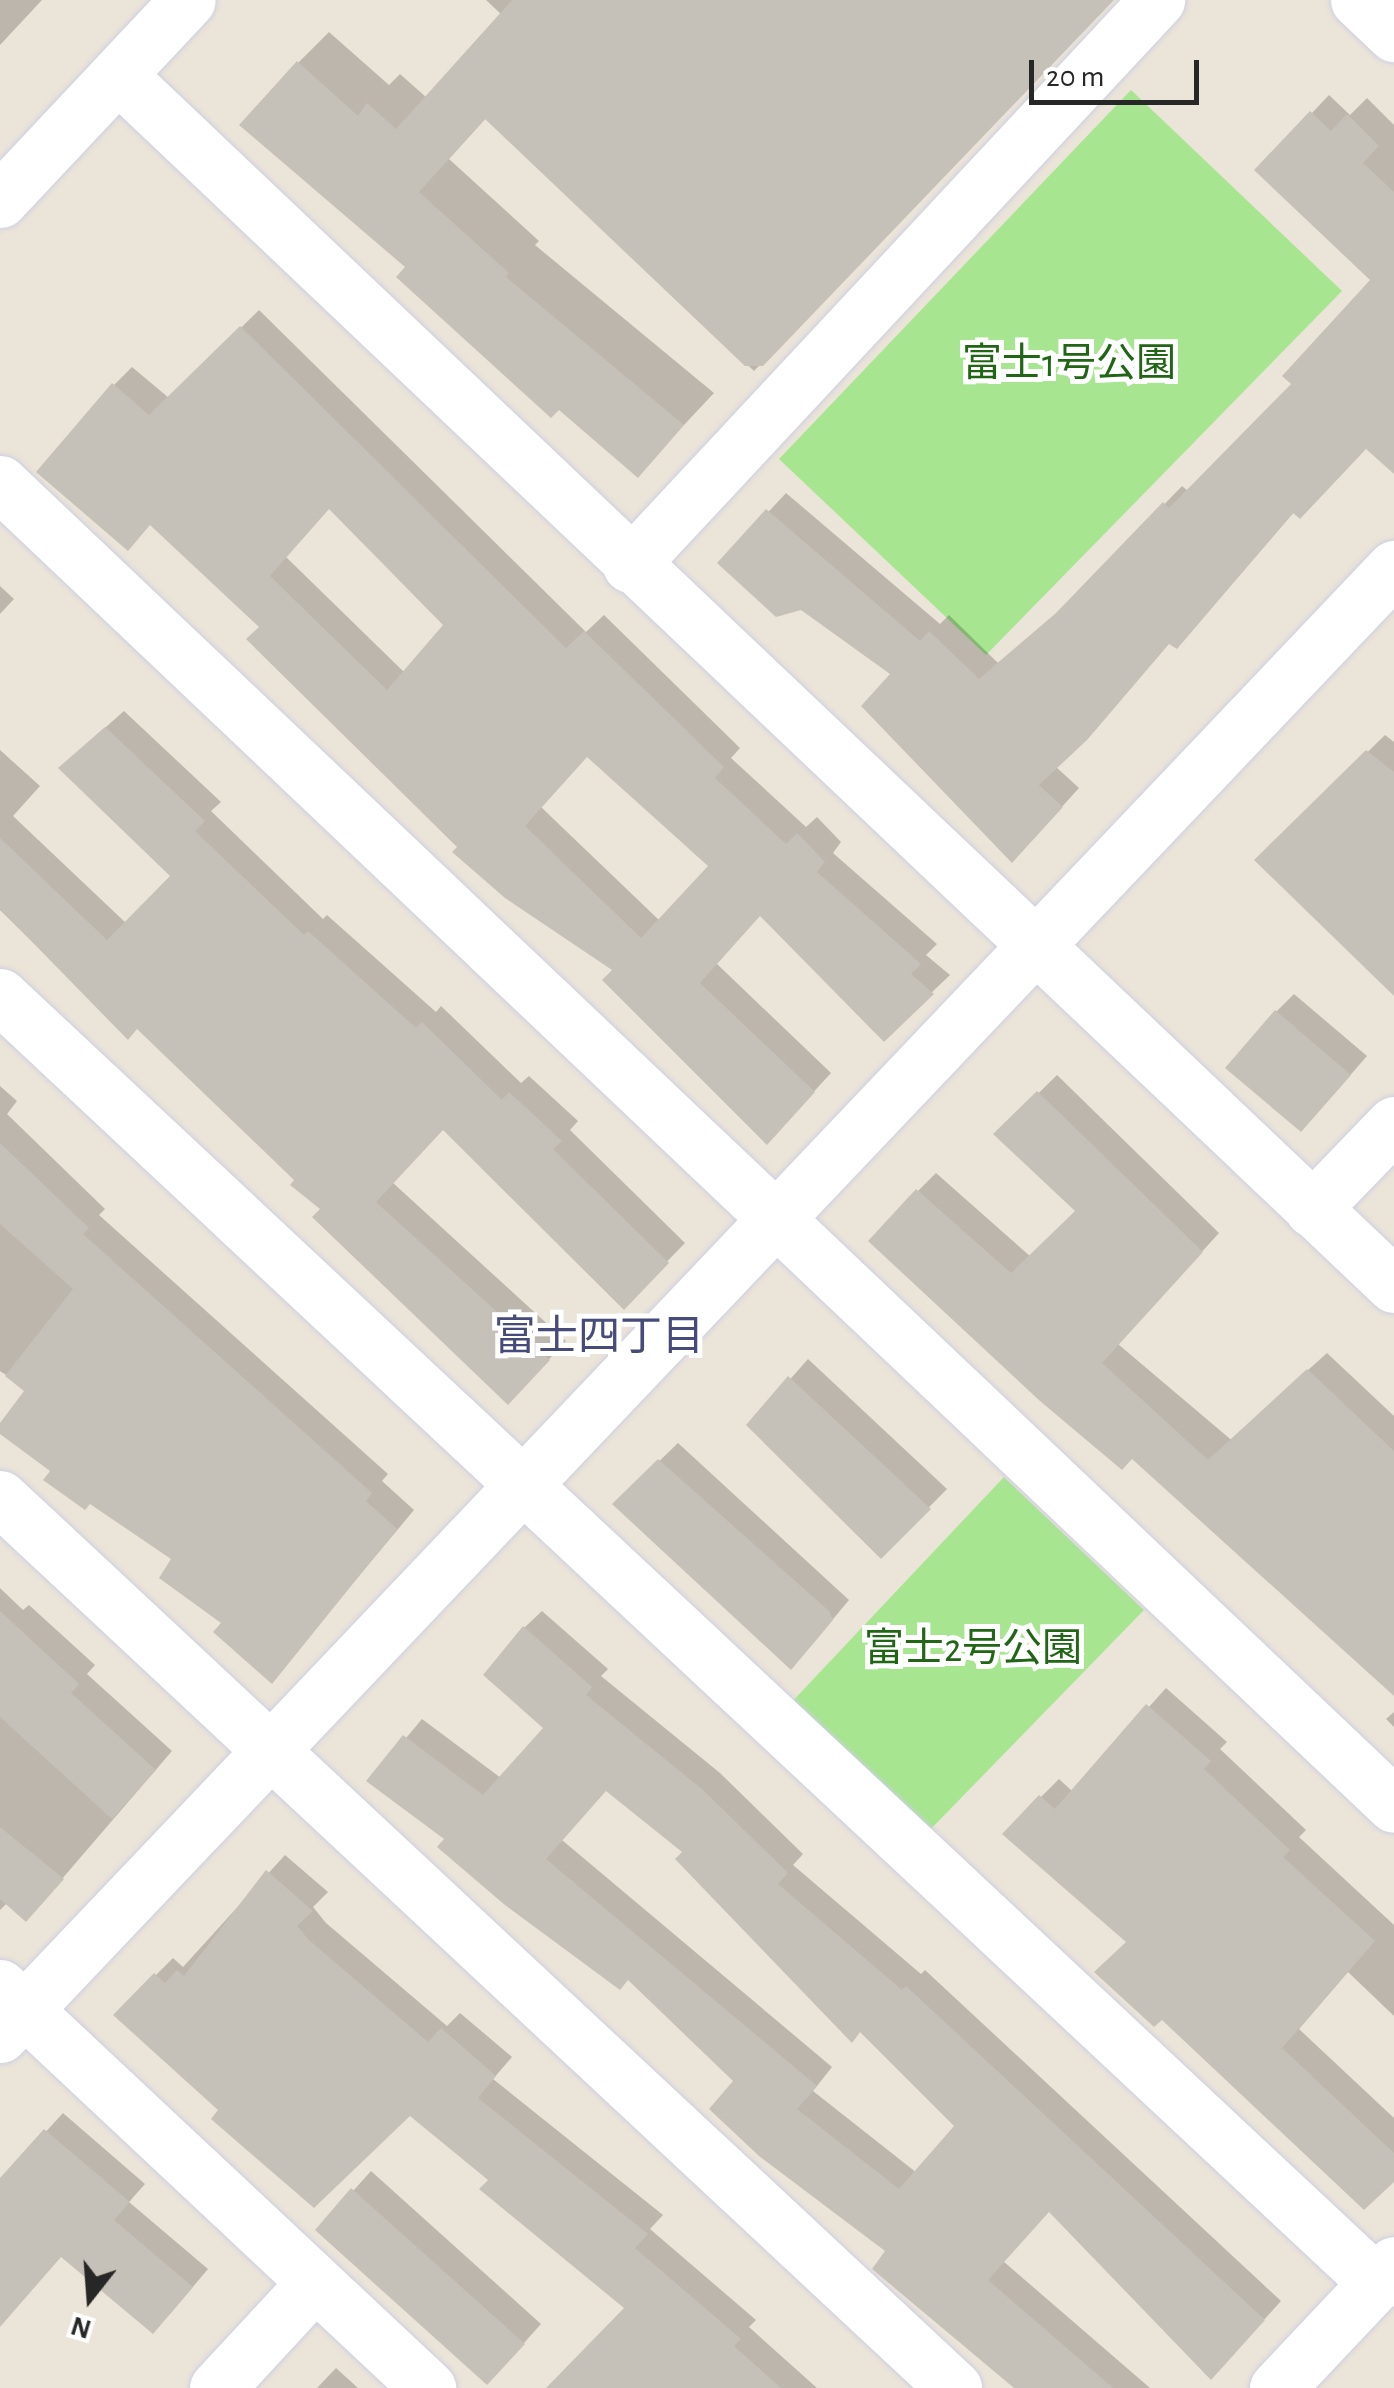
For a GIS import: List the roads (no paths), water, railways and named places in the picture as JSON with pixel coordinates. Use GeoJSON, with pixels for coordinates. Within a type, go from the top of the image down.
{"type":"FeatureCollection","features":[{"type":"Feature","properties":{"kind":"street"},"geometry":{"type":"LineString","coordinates":[[0,200],[188,0]]}},
{"type":"Feature","properties":{"kind":"street"},"geometry":{"type":"LineString","coordinates":[[630,564],[1157,0]]}},
{"type":"Feature","properties":{"kind":"street"},"geometry":{"type":"LineString","coordinates":[[1358,0],[1394,34]]}},
{"type":"Feature","properties":{"kind":"street"},"geometry":{"type":"LineString","coordinates":[[119,76],[1032,949],[1394,1285]]}},
{"type":"Feature","properties":{"kind":"street"},"geometry":{"type":"LineString","coordinates":[[0,483],[1394,1806]]}},
{"type":"Feature","properties":{"kind":"street"},"geometry":{"type":"LineString","coordinates":[[428,2388],[315,2282],[8,2011],[267,1754],[1394,568]]}},
{"type":"Feature","properties":{"kind":"street"},"geometry":{"type":"LineString","coordinates":[[0,996],[523,1485],[1385,2273],[1277,2388]]}},
{"type":"Feature","properties":{"kind":"street"},"geometry":{"type":"LineString","coordinates":[[1312,1209],[1394,1124]]}},
{"type":"Feature","properties":{"kind":"street"},"geometry":{"type":"LineString","coordinates":[[0,1498],[267,1754],[954,2388]]}},
{"type":"Feature","properties":{"kind":"street"},"geometry":{"type":"LineString","coordinates":[[217,2388],[315,2282]]}},
{"type":"Feature","properties":{"kind":"district","name":"富士四丁目"},"geometry":{"type":"Point","coordinates":[599,1337]}},
{"type":"Feature","properties":{"kind":"park label","name":"富士1号公園"},"geometry":{"type":"Point","coordinates":[1069,364]}},
{"type":"Feature","properties":{"kind":"park label","name":"富士2号公園"},"geometry":{"type":"Point","coordinates":[973,1649]}}]}
